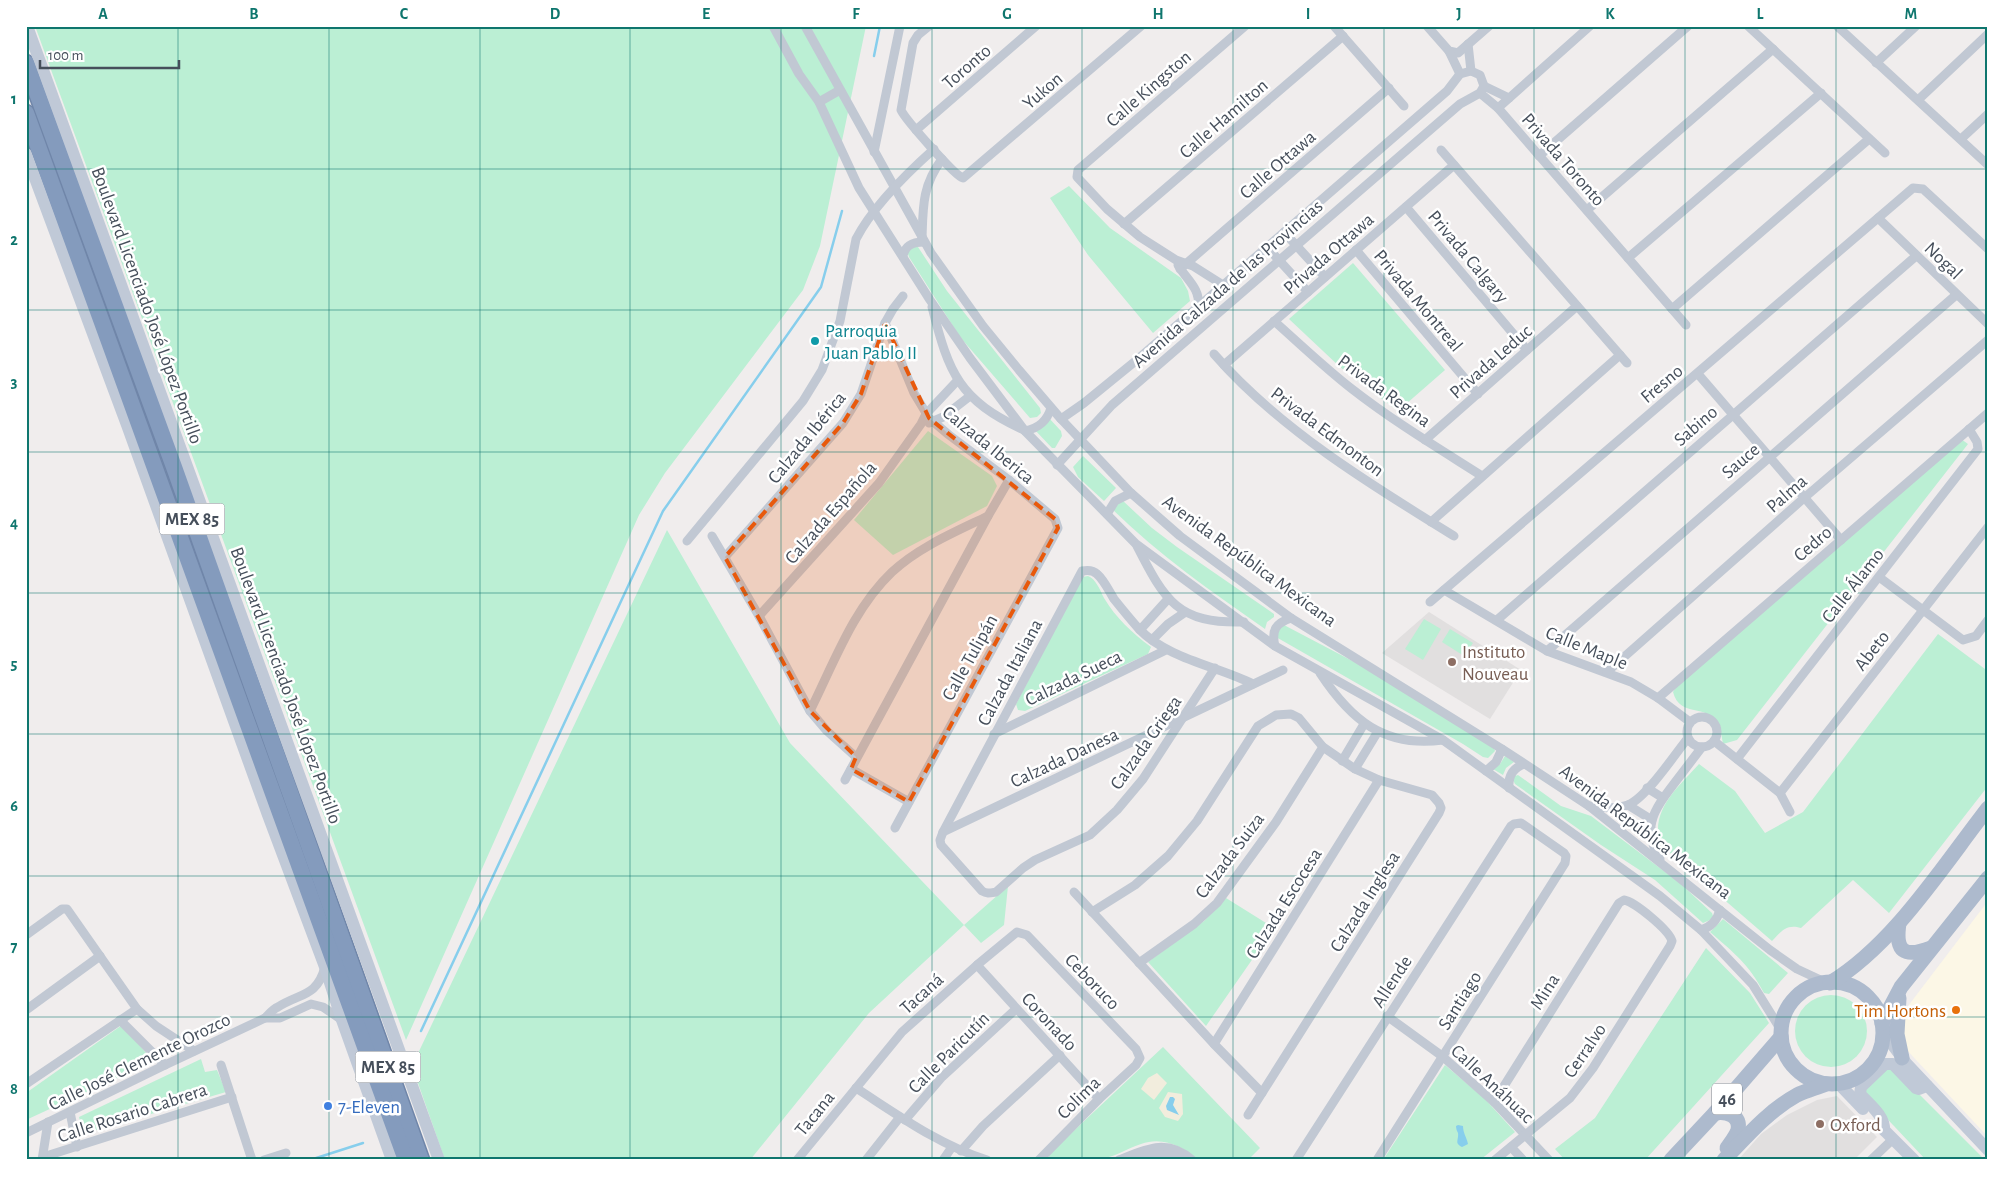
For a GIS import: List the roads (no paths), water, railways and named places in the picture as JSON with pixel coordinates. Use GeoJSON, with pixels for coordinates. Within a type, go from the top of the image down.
{"type":"FeatureCollection","features":[{"type":"Feature","properties":{"kind":"highway","name":"Boulevard Licenciado José López Portillo"},"geometry":{"type":"LineString","coordinates":[[26,63],[174,467],[326,872],[421,1160]]}},
{"type":"Feature","properties":{"kind":"highway","name":"MEX 85"},"geometry":{"type":"LineString","coordinates":[[26,113],[406,1160]]}},
{"type":"Feature","properties":{"kind":"highway"},"geometry":{"type":"LineString","coordinates":[[36,176],[57,199]]}},
{"type":"Feature","properties":{"kind":"highway"},"geometry":{"type":"LineString","coordinates":[[116,394],[134,414]]}},
{"type":"Feature","properties":{"kind":"highway"},"geometry":{"type":"LineString","coordinates":[[174,467],[175,438]]}},
{"type":"Feature","properties":{"kind":"highway"},"geometry":{"type":"LineString","coordinates":[[268,815],[290,840]]}},
{"type":"Feature","properties":{"kind":"main road","name":"46"},"geometry":{"type":"LineString","coordinates":[[1671,1160],[1715,1113],[1781,1034],[1787,1010],[1796,998],[1807,989],[1828,983],[1864,958],[1899,923],[1988,808]]}},
{"type":"Feature","properties":{"kind":"main road","name":"46"},"geometry":{"type":"LineString","coordinates":[[1724,1160],[1759,1124],[1797,1095],[1832,1084],[1853,1080],[1872,1064],[1880,1049],[1882,1028],[1901,987],[1988,878]]}},
{"type":"Feature","properties":{"kind":"main road"},"geometry":{"type":"LineString","coordinates":[[1899,923],[1898,940],[1902,949],[1906,952],[1919,952],[1931,948]]}},
{"type":"Feature","properties":{"kind":"main road"},"geometry":{"type":"LineString","coordinates":[[1828,983],[1853,987],[1864,994],[1878,1012],[1882,1028]]}},
{"type":"Feature","properties":{"kind":"main road"},"geometry":{"type":"LineString","coordinates":[[1901,987],[1896,1018],[1902,1058]]}},
{"type":"Feature","properties":{"kind":"main road"},"geometry":{"type":"LineString","coordinates":[[1781,1034],[1784,1050],[1789,1061],[1797,1071],[1815,1082],[1832,1084]]}},
{"type":"Feature","properties":{"kind":"main road"},"geometry":{"type":"LineString","coordinates":[[1715,1113],[1722,1112],[1732,1115],[1736,1119],[1738,1126],[1735,1136],[1719,1160]]}},
{"type":"Feature","properties":{"kind":"street","name":"Boulevard Licenciado José López Portillo"},"geometry":{"type":"LineString","coordinates":[[27,26],[175,438],[326,872],[439,1160]]}},
{"type":"Feature","properties":{"kind":"street"},"geometry":{"type":"LineString","coordinates":[[773,26],[799,74],[811,88],[819,102],[854,177],[930,300],[974,364],[1025,431],[1057,465],[1136,544],[1276,646],[1443,740],[1660,896],[1701,930],[1758,991],[1781,1034]]}},
{"type":"Feature","properties":{"kind":"street","name":"Avenida República Mexicana"},"geometry":{"type":"LineString","coordinates":[[805,26],[923,240],[983,326],[1051,408],[1130,493],[1180,536],[1291,618],[1502,749],[1589,806],[1777,955],[1811,976],[1828,983]]}},
{"type":"Feature","properties":{"kind":"street"},"geometry":{"type":"LineString","coordinates":[[874,152],[900,26]]}},
{"type":"Feature","properties":{"kind":"street"},"geometry":{"type":"LineString","coordinates":[[903,256],[910,244],[923,240],[925,192],[930,177],[942,159],[901,110],[913,43],[918,35],[929,26]]}},
{"type":"Feature","properties":{"kind":"street","name":"Toronto"},"geometry":{"type":"LineString","coordinates":[[916,130],[1036,26]]}},
{"type":"Feature","properties":{"kind":"street","name":"Yukon"},"geometry":{"type":"LineString","coordinates":[[942,159],[957,176],[963,178],[1141,26]]}},
{"type":"Feature","properties":{"kind":"street","name":"Calle Kingston"},"geometry":{"type":"LineString","coordinates":[[1124,224],[1107,210],[1077,177],[1078,170],[1245,26]]}},
{"type":"Feature","properties":{"kind":"street"},"geometry":{"type":"LineString","coordinates":[[1334,26],[1404,106]]}},
{"type":"Feature","properties":{"kind":"street"},"geometry":{"type":"LineString","coordinates":[[1427,26],[1453,52],[1460,74],[1471,70],[1480,75],[1482,89],[1498,108]]}},
{"type":"Feature","properties":{"kind":"street"},"geometry":{"type":"LineString","coordinates":[[1453,52],[1468,44],[1489,26]]}},
{"type":"Feature","properties":{"kind":"street","name":"Privada Toronto"},"geometry":{"type":"LineString","coordinates":[[1590,26],[1498,108],[1686,325]]}},
{"type":"Feature","properties":{"kind":"street"},"geometry":{"type":"LineString","coordinates":[[1539,156],[1688,26]]}},
{"type":"Feature","properties":{"kind":"street"},"geometry":{"type":"LineString","coordinates":[[1748,26],[1886,153]]}},
{"type":"Feature","properties":{"kind":"street"},"geometry":{"type":"LineString","coordinates":[[1837,26],[1988,165]]}},
{"type":"Feature","properties":{"kind":"street"},"geometry":{"type":"LineString","coordinates":[[1876,63],[1916,26]]}},
{"type":"Feature","properties":{"kind":"street"},"geometry":{"type":"LineString","coordinates":[[1918,100],[1988,34]]}},
{"type":"Feature","properties":{"kind":"street","name":"Calle Hamilton"},"geometry":{"type":"LineString","coordinates":[[1124,224],[1343,36]]}},
{"type":"Feature","properties":{"kind":"street"},"geometry":{"type":"LineString","coordinates":[[1468,44],[1471,70]]}},
{"type":"Feature","properties":{"kind":"street"},"geometry":{"type":"LineString","coordinates":[[1587,210],[1773,49]]}},
{"type":"Feature","properties":{"kind":"street","name":"Avenida Calzada de las Provincias"},"geometry":{"type":"LineString","coordinates":[[1061,419],[1109,384],[1447,91],[1460,74]]}},
{"type":"Feature","properties":{"kind":"street","name":"Calle Ottawa"},"geometry":{"type":"LineString","coordinates":[[1181,264],[1389,88]]}},
{"type":"Feature","properties":{"kind":"street"},"geometry":{"type":"LineString","coordinates":[[1482,89],[1509,98]]}},
{"type":"Feature","properties":{"kind":"street","name":"Avenida Calzada de las Provincias"},"geometry":{"type":"LineString","coordinates":[[1057,465],[1112,405],[1426,133],[1460,104],[1482,89]]}},
{"type":"Feature","properties":{"kind":"street"},"geometry":{"type":"LineString","coordinates":[[819,102],[840,90]]}},
{"type":"Feature","properties":{"kind":"street"},"geometry":{"type":"LineString","coordinates":[[1628,258],[1820,93]]}},
{"type":"Feature","properties":{"kind":"street"},"geometry":{"type":"LineString","coordinates":[[1961,140],[1988,114]]}},
{"type":"Feature","properties":{"kind":"street"},"geometry":{"type":"LineString","coordinates":[[1672,309],[1869,139]]}},
{"type":"Feature","properties":{"kind":"street"},"geometry":{"type":"LineString","coordinates":[[686,541],[803,401],[822,370],[840,321],[856,239],[874,211],[916,164],[934,149]]}},
{"type":"Feature","properties":{"kind":"street"},"geometry":{"type":"LineString","coordinates":[[1441,150],[1627,363]]}},
{"type":"Feature","properties":{"kind":"street"},"geometry":{"type":"LineString","coordinates":[[26,154],[36,176],[325,967],[392,1160]]}},
{"type":"Feature","properties":{"kind":"street","name":"Privada Ottawa"},"geometry":{"type":"LineString","coordinates":[[1224,365],[1454,165]]}},
{"type":"Feature","properties":{"kind":"street","name":"Fresno"},"geometry":{"type":"LineString","coordinates":[[1430,602],[1913,188],[1923,189],[1988,248]]}},
{"type":"Feature","properties":{"kind":"street","name":"Privada Calgary"},"geometry":{"type":"LineString","coordinates":[[1406,207],[1527,350]]}},
{"type":"Feature","properties":{"kind":"street","name":"Nogal"},"geometry":{"type":"LineString","coordinates":[[1878,218],[1988,324]]}},
{"type":"Feature","properties":{"kind":"street"},"geometry":{"type":"LineString","coordinates":[[1124,224],[1181,264],[1223,285]]}},
{"type":"Feature","properties":{"kind":"street"},"geometry":{"type":"LineString","coordinates":[[1284,232],[1325,277]]}},
{"type":"Feature","properties":{"kind":"street"},"geometry":{"type":"LineString","coordinates":[[1267,247],[1308,292]]}},
{"type":"Feature","properties":{"kind":"street","name":"Privada Montreal"},"geometry":{"type":"LineString","coordinates":[[1356,250],[1478,394]]}},
{"type":"Feature","properties":{"kind":"street","name":"Sabino"},"geometry":{"type":"LineString","coordinates":[[1497,620],[1916,256]]}},
{"type":"Feature","properties":{"kind":"street"},"geometry":{"type":"LineString","coordinates":[[1181,264],[1196,291],[1198,306]]}},
{"type":"Feature","properties":{"kind":"street","name":"Sauce"},"geometry":{"type":"LineString","coordinates":[[1547,651],[1768,456],[1956,295]]}},
{"type":"Feature","properties":{"kind":"street","name":"Calzada Ibérica"},"geometry":{"type":"LineString","coordinates":[[725,558],[843,422],[861,394],[885,323],[903,296]]}},
{"type":"Feature","properties":{"kind":"street"},"geometry":{"type":"LineString","coordinates":[[930,300],[943,347],[957,381],[970,396],[1000,420],[1025,431],[1034,429],[1042,424],[1048,417],[1051,408]]}},
{"type":"Feature","properties":{"kind":"street","name":"Privada Leduc"},"geometry":{"type":"LineString","coordinates":[[1425,440],[1577,306]]}},
{"type":"Feature","properties":{"kind":"street","name":"Privada Regina"},"geometry":{"type":"LineString","coordinates":[[1274,321],[1353,389],[1425,440],[1482,476]]}},
{"type":"Feature","properties":{"kind":"street","name":"Calzada Iberica"},"geometry":{"type":"LineString","coordinates":[[885,323],[914,393],[926,414],[1055,519],[1058,528]]}},
{"type":"Feature","properties":{"kind":"street","name":"Palma"},"geometry":{"type":"LineString","coordinates":[[1606,672],[1988,340]]}},
{"type":"Feature","properties":{"kind":"street","name":"Privada Edmonton"},"geometry":{"type":"LineString","coordinates":[[1214,354],[1255,395],[1314,444],[1381,492],[1454,536]]}},
{"type":"Feature","properties":{"kind":"street"},"geometry":{"type":"LineString","coordinates":[[1431,522],[1620,355]]}},
{"type":"Feature","properties":{"kind":"street"},"geometry":{"type":"LineString","coordinates":[[1698,374],[1841,540]]}},
{"type":"Feature","properties":{"kind":"street","name":"Calzada Española"},"geometry":{"type":"LineString","coordinates":[[759,616],[879,483],[926,414],[957,381]]}},
{"type":"Feature","properties":{"kind":"street"},"geometry":{"type":"LineString","coordinates":[[921,424],[934,422],[954,410],[970,396]]}},
{"type":"Feature","properties":{"kind":"street","name":"Cedro"},"geometry":{"type":"LineString","coordinates":[[1658,698],[1988,413]]}},
{"type":"Feature","properties":{"kind":"street","name":"Calle Álamo"},"geometry":{"type":"LineString","coordinates":[[1737,759],[1978,449],[1977,442],[1969,429]]}},
{"type":"Feature","properties":{"kind":"street"},"geometry":{"type":"LineString","coordinates":[[845,780],[1009,480]]}},
{"type":"Feature","properties":{"kind":"street"},"geometry":{"type":"LineString","coordinates":[[1108,514],[1115,501],[1130,493]]}},
{"type":"Feature","properties":{"kind":"street"},"geometry":{"type":"LineString","coordinates":[[810,710],[856,617],[872,594],[893,571],[928,546],[988,516]]}},
{"type":"Feature","properties":{"kind":"street","name":"Calle Tulipán"},"geometry":{"type":"LineString","coordinates":[[895,828],[1058,528]]}},
{"type":"Feature","properties":{"kind":"street","name":"Abeto"},"geometry":{"type":"LineString","coordinates":[[1780,792],[1988,528]]}},
{"type":"Feature","properties":{"kind":"street"},"geometry":{"type":"LineString","coordinates":[[712,536],[759,616],[810,710],[827,731],[856,757]]}},
{"type":"Feature","properties":{"kind":"street"},"geometry":{"type":"LineString","coordinates":[[1136,544],[1156,582],[1168,599],[1184,613],[1209,620],[1245,622]]}},
{"type":"Feature","properties":{"kind":"street","name":"Calzada Italiana"},"geometry":{"type":"LineString","coordinates":[[943,832],[1082,571],[1090,570],[1096,572],[1115,601],[1140,630]]}},
{"type":"Feature","properties":{"kind":"street"},"geometry":{"type":"LineString","coordinates":[[1880,577],[1963,640],[1976,636],[1988,620]]}},
{"type":"Feature","properties":{"kind":"street","name":"Calle Maple"},"geometry":{"type":"LineString","coordinates":[[1444,590],[1547,651],[1631,682],[1658,698],[1690,722]]}},
{"type":"Feature","properties":{"kind":"street"},"geometry":{"type":"LineString","coordinates":[[1168,599],[1140,630],[1166,650],[1254,684]]}},
{"type":"Feature","properties":{"kind":"street"},"geometry":{"type":"LineString","coordinates":[[1152,640],[1168,624],[1184,613]]}},
{"type":"Feature","properties":{"kind":"street"},"geometry":{"type":"LineString","coordinates":[[1276,646],[1272,636],[1275,628],[1280,621],[1291,618]]}},
{"type":"Feature","properties":{"kind":"street","name":"Calzada Sueca"},"geometry":{"type":"LineString","coordinates":[[994,734],[1166,650]]}},
{"type":"Feature","properties":{"kind":"street","name":"Calzada Griega"},"geometry":{"type":"LineString","coordinates":[[943,832],[940,840],[941,845],[986,893],[996,892],[1035,860],[1090,835],[1117,810],[1143,779],[1215,668]]}},
{"type":"Feature","properties":{"kind":"street","name":"Calzada Danesa"},"geometry":{"type":"LineString","coordinates":[[943,832],[1283,670]]}},
{"type":"Feature","properties":{"kind":"street"},"geometry":{"type":"LineString","coordinates":[[1318,671],[1337,696],[1364,724],[1377,733],[1410,742],[1424,743],[1443,740]]}},
{"type":"Feature","properties":{"kind":"street","name":"Calzada Inglesa"},"geometry":{"type":"LineString","coordinates":[[1092,912],[1135,886],[1168,856],[1197,821],[1258,726],[1267,719],[1284,713],[1292,714],[1299,718],[1323,746],[1355,769],[1379,780],[1432,795],[1439,803],[1441,808],[1439,813],[1248,1115]]}},
{"type":"Feature","properties":{"kind":"street"},"geometry":{"type":"LineString","coordinates":[[1589,806],[1610,808],[1628,805],[1647,788],[1688,738],[1690,722],[1700,717],[1709,718],[1716,726],[1717,736],[1707,746],[1695,746],[1688,738]]}},
{"type":"Feature","properties":{"kind":"street"},"geometry":{"type":"LineString","coordinates":[[1342,761],[1364,724]]}},
{"type":"Feature","properties":{"kind":"street"},"geometry":{"type":"LineString","coordinates":[[1355,769],[1377,733]]}},
{"type":"Feature","properties":{"kind":"street"},"geometry":{"type":"LineString","coordinates":[[1714,741],[1780,792],[1790,812]]}},
{"type":"Feature","properties":{"kind":"street","name":"Calzada Suiza"},"geometry":{"type":"LineString","coordinates":[[1139,963],[1194,924],[1216,903],[1276,822],[1323,746]]}},
{"type":"Feature","properties":{"kind":"street"},"geometry":{"type":"LineString","coordinates":[[1662,864],[1652,845],[1650,831],[1652,820],[1663,798],[1702,747]]}},
{"type":"Feature","properties":{"kind":"street"},"geometry":{"type":"LineString","coordinates":[[1486,771],[1496,762],[1502,749]]}},
{"type":"Feature","properties":{"kind":"street"},"geometry":{"type":"LineString","coordinates":[[1509,788],[1510,776],[1518,766],[1524,764]]}},
{"type":"Feature","properties":{"kind":"street"},"geometry":{"type":"LineString","coordinates":[[851,768],[909,802]]}},
{"type":"Feature","properties":{"kind":"street","name":"Calzada Escocesa"},"geometry":{"type":"LineString","coordinates":[[1214,1044],[1379,780]]}},
{"type":"Feature","properties":{"kind":"street"},"geometry":{"type":"LineString","coordinates":[[1647,788],[1663,798]]}},
{"type":"Feature","properties":{"kind":"street"},"geometry":{"type":"LineString","coordinates":[[1628,805],[1652,820]]}},
{"type":"Feature","properties":{"kind":"street","name":"Allende"},"geometry":{"type":"LineString","coordinates":[[1296,1160],[1511,826],[1517,822],[1524,824],[1561,850],[1566,856]]}},
{"type":"Feature","properties":{"kind":"street","name":"Santiago"},"geometry":{"type":"LineString","coordinates":[[1377,1160],[1565,863],[1566,856]]}},
{"type":"Feature","properties":{"kind":"street"},"geometry":{"type":"LineString","coordinates":[[1074,892],[1214,1044],[1262,1093]]}},
{"type":"Feature","properties":{"kind":"street","name":"Mina"},"geometry":{"type":"LineString","coordinates":[[1494,1102],[1615,908],[1624,900],[1633,903],[1670,935]]}},
{"type":"Feature","properties":{"kind":"street"},"geometry":{"type":"LineString","coordinates":[[26,935],[62,909],[66,909],[137,1009],[156,1026],[194,1052]]}},
{"type":"Feature","properties":{"kind":"street"},"geometry":{"type":"LineString","coordinates":[[1701,930],[1711,925],[1720,910]]}},
{"type":"Feature","properties":{"kind":"street","name":"Tacaná"},"geometry":{"type":"LineString","coordinates":[[856,1088],[902,1032],[1017,932]]}},
{"type":"Feature","properties":{"kind":"street","name":"Ceboruco"},"geometry":{"type":"LineString","coordinates":[[1017,932],[1027,935],[1136,1049],[1140,1058]]}},
{"type":"Feature","properties":{"kind":"street","name":"Cerralvo"},"geometry":{"type":"LineString","coordinates":[[1495,1160],[1570,1098],[1593,1068],[1670,946],[1672,941],[1670,935]]}},
{"type":"Feature","properties":{"kind":"street"},"geometry":{"type":"LineString","coordinates":[[26,1010],[100,956]]}},
{"type":"Feature","properties":{"kind":"street","name":"Coronado"},"geometry":{"type":"LineString","coordinates":[[977,965],[1099,1099]]}},
{"type":"Feature","properties":{"kind":"street","name":"Calle José Clemente Orozco"},"geometry":{"type":"LineString","coordinates":[[26,1133],[165,1064],[266,1018],[277,1007],[314,989],[322,978],[325,967]]}},
{"type":"Feature","properties":{"kind":"street","name":"Calle José Clemente Orozco"},"geometry":{"type":"LineString","coordinates":[[266,1018],[280,1018],[311,1004],[323,1007],[342,1020]]}},
{"type":"Feature","properties":{"kind":"street"},"geometry":{"type":"LineString","coordinates":[[26,1084],[137,1009]]}},
{"type":"Feature","properties":{"kind":"street","name":"Calle Paricutín"},"geometry":{"type":"LineString","coordinates":[[866,1160],[902,1118],[941,1078],[1016,1009]]}},
{"type":"Feature","properties":{"kind":"street","name":"Calle Anáhuac"},"geometry":{"type":"LineString","coordinates":[[1388,1016],[1442,1056],[1494,1102],[1549,1160]]}},
{"type":"Feature","properties":{"kind":"street"},"geometry":{"type":"LineString","coordinates":[[120,1020],[165,1064]]}},
{"type":"Feature","properties":{"kind":"street"},"geometry":{"type":"LineString","coordinates":[[1882,1028],[1902,1058],[1988,1150]]}},
{"type":"Feature","properties":{"kind":"street"},"geometry":{"type":"LineString","coordinates":[[961,1151],[983,1126],[1060,1055]]}},
{"type":"Feature","properties":{"kind":"street","name":"Colima"},"geometry":{"type":"LineString","coordinates":[[1039,1160],[1099,1099],[1136,1065],[1140,1058]]}},
{"type":"Feature","properties":{"kind":"street"},"geometry":{"type":"LineString","coordinates":[[1884,1130],[1882,1118],[1860,1094],[1861,1087],[1889,1063],[1893,1064],[1916,1088],[1919,1089],[1927,1086]]}},
{"type":"Feature","properties":{"kind":"street"},"geometry":{"type":"LineString","coordinates":[[221,1064],[252,1160]]}},
{"type":"Feature","properties":{"kind":"street"},"geometry":{"type":"LineString","coordinates":[[1832,1084],[1884,1130],[1914,1160]]}},
{"type":"Feature","properties":{"kind":"street"},"geometry":{"type":"LineString","coordinates":[[856,1088],[952,1147],[987,1160]]}},
{"type":"Feature","properties":{"kind":"street","name":"Tacana"},"geometry":{"type":"LineString","coordinates":[[797,1160],[856,1088]]}},
{"type":"Feature","properties":{"kind":"street","name":"Calle Rosario Cabrera"},"geometry":{"type":"LineString","coordinates":[[42,1158],[232,1097]]}},
{"type":"Feature","properties":{"kind":"street"},"geometry":{"type":"LineString","coordinates":[[70,1112],[77,1147]]}},
{"type":"Feature","properties":{"kind":"street"},"geometry":{"type":"LineString","coordinates":[[42,1158],[48,1122]]}},
{"type":"Feature","properties":{"kind":"street"},"geometry":{"type":"LineString","coordinates":[[1871,1160],[1893,1139]]}},
{"type":"Feature","properties":{"kind":"street"},"geometry":{"type":"LineString","coordinates":[[942,1160],[952,1147]]}},
{"type":"Feature","properties":{"kind":"street"},"geometry":{"type":"LineString","coordinates":[[1119,1160],[1154,1147],[1174,1149],[1184,1153],[1192,1160]]}},
{"type":"Feature","properties":{"kind":"street","name":"Calle Anáhuac"},"geometry":{"type":"LineString","coordinates":[[1511,1147],[1523,1160]]}},
{"type":"Feature","properties":{"kind":"street"},"geometry":{"type":"LineString","coordinates":[[264,1160],[286,1153]]}},
{"type":"Feature","properties":{"kind":"street"},"geometry":{"type":"LineString","coordinates":[[1138,1160],[1152,1154],[1164,1154],[1182,1160]]}},
{"type":"Feature","properties":{"kind":"water"},"geometry":{"type":"Polygon","coordinates":[[[1170,1097],[1175,1099],[1173,1105],[1179,1115],[1167,1110],[1166,1106],[1170,1097]]]}},
{"type":"Feature","properties":{"kind":"water"},"geometry":{"type":"Polygon","coordinates":[[[1456,1126],[1463,1126],[1468,1144],[1462,1147],[1457,1143],[1458,1133],[1456,1126]]]}},
{"type":"Feature","properties":{"kind":"waterway"},"geometry":{"type":"LineString","coordinates":[[874,56],[880,26]]}},
{"type":"Feature","properties":{"kind":"waterway"},"geometry":{"type":"LineString","coordinates":[[421,1031],[663,511],[821,287],[842,211]]}},
{"type":"Feature","properties":{"kind":"waterway"},"geometry":{"type":"LineString","coordinates":[[310,1160],[363,1143]]}},
{"type":"Feature","properties":{"kind":"place","name":"Parroquia Juan Pablo II"},"geometry":{"type":"Point","coordinates":[815,341]}},
{"type":"Feature","properties":{"kind":"place","name":"Instituto Nouveau"},"geometry":{"type":"Point","coordinates":[1452,662]}},
{"type":"Feature","properties":{"kind":"place","name":"Tim Hortons"},"geometry":{"type":"Point","coordinates":[1956,1010]}},
{"type":"Feature","properties":{"kind":"place","name":"7-Eleven"},"geometry":{"type":"Point","coordinates":[328,1106]}},
{"type":"Feature","properties":{"kind":"place","name":"Oxford"},"geometry":{"type":"Point","coordinates":[1820,1124]}}]}
